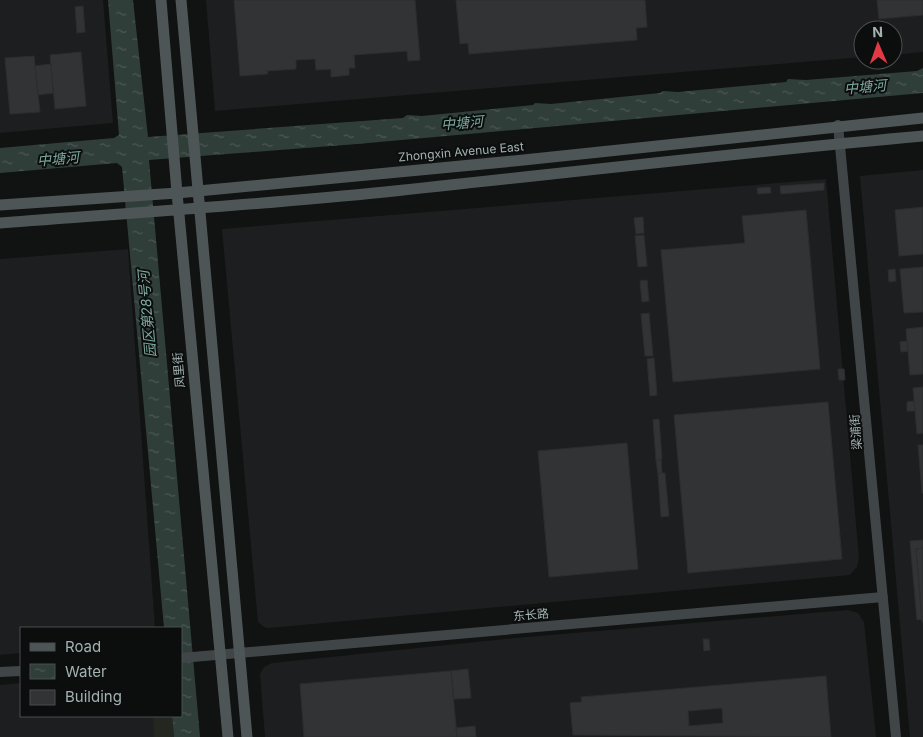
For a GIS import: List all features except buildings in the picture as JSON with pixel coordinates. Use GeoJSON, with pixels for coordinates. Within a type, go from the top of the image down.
{"type":"FeatureCollection","features":[{"type":"Feature","properties":{"kind":"main road","name":"凤里街"},"geometry":{"type":"LineString","coordinates":[[161,0],[176,193],[228,737]]}},
{"type":"Feature","properties":{"kind":"main road"},"geometry":{"type":"LineString","coordinates":[[181,0],[247,737]]}},
{"type":"Feature","properties":{"kind":"main road","name":"Zhongxin Avenue East"},"geometry":{"type":"LineString","coordinates":[[0,206],[176,193],[514,161],[838,125],[923,118]]}},
{"type":"Feature","properties":{"kind":"main road"},"geometry":{"type":"LineString","coordinates":[[0,224],[124,213],[179,211],[923,136]]}},
{"type":"Feature","properties":{"kind":"street","name":"梁浦街"},"geometry":{"type":"LineString","coordinates":[[838,125],[896,737]]}},
{"type":"Feature","properties":{"kind":"street","name":"东长路"},"geometry":{"type":"LineString","coordinates":[[182,658],[883,597]]}},
{"type":"Feature","properties":{"kind":"street"},"geometry":{"type":"LineString","coordinates":[[0,672],[20,671]]}},
{"type":"Feature","properties":{"kind":"shaded area"},"geometry":{"type":"Polygon","coordinates":[[[0,0],[103,0],[113,123],[0,133],[0,0]]]}},
{"type":"Feature","properties":{"kind":"shaded area"},"geometry":{"type":"Polygon","coordinates":[[[206,0],[923,0],[923,52],[903,54],[903,20],[853,20],[853,58],[215,111],[206,0]]]}},
{"type":"Feature","properties":{"kind":"shaded area"},"geometry":{"type":"Polygon","coordinates":[[[923,170],[923,737],[910,737],[860,176],[923,170]]]}},
{"type":"Feature","properties":{"kind":"shaded area"},"geometry":{"type":"Polygon","coordinates":[[[826,179],[859,558],[857,567],[850,575],[269,628],[264,627],[258,622],[222,229],[826,179]]]}},
{"type":"Feature","properties":{"kind":"shaded area"},"geometry":{"type":"Polygon","coordinates":[[[128,249],[155,627],[20,627],[20,653],[0,655],[0,259],[128,249]]]}},
{"type":"Feature","properties":{"kind":"shaded area"},"geometry":{"type":"Polygon","coordinates":[[[848,610],[858,613],[864,622],[876,737],[265,737],[260,674],[264,667],[272,663],[515,638],[848,610]]]}},
{"type":"Feature","properties":{"kind":"shaded area"},"geometry":{"type":"Polygon","coordinates":[[[20,683],[20,717],[153,717],[155,737],[0,737],[0,685],[20,683]]]}},
{"type":"Feature","properties":{"kind":"shaded area"},"geometry":{"type":"Polygon","coordinates":[[[153,717],[172,717],[174,737],[154,737],[153,717]]]}},
{"type":"Feature","properties":{"kind":"water"},"geometry":{"type":"Polygon","coordinates":[[[108,0],[133,0],[148,137],[403,118],[407,115],[422,116],[533,105],[535,103],[551,104],[660,93],[663,91],[678,92],[786,82],[788,79],[806,80],[917,71],[923,68],[923,93],[357,144],[149,160],[200,737],[174,737],[172,717],[182,717],[182,627],[164,627],[122,167],[117,163],[0,173],[0,148],[114,138],[119,135],[108,0]]]}},
{"type":"Feature","properties":{"kind":"water label","name":"中塘河"},"geometry":{"type":"Point","coordinates":[865,87]}},
{"type":"Feature","properties":{"kind":"water label","name":"中塘河"},"geometry":{"type":"Point","coordinates":[462,123]}},
{"type":"Feature","properties":{"kind":"water label","name":"中塘河"},"geometry":{"type":"Point","coordinates":[58,159]}},
{"type":"Feature","properties":{"kind":"water label","name":"园区第28号河"},"geometry":{"type":"Point","coordinates":[147,314]}}]}
